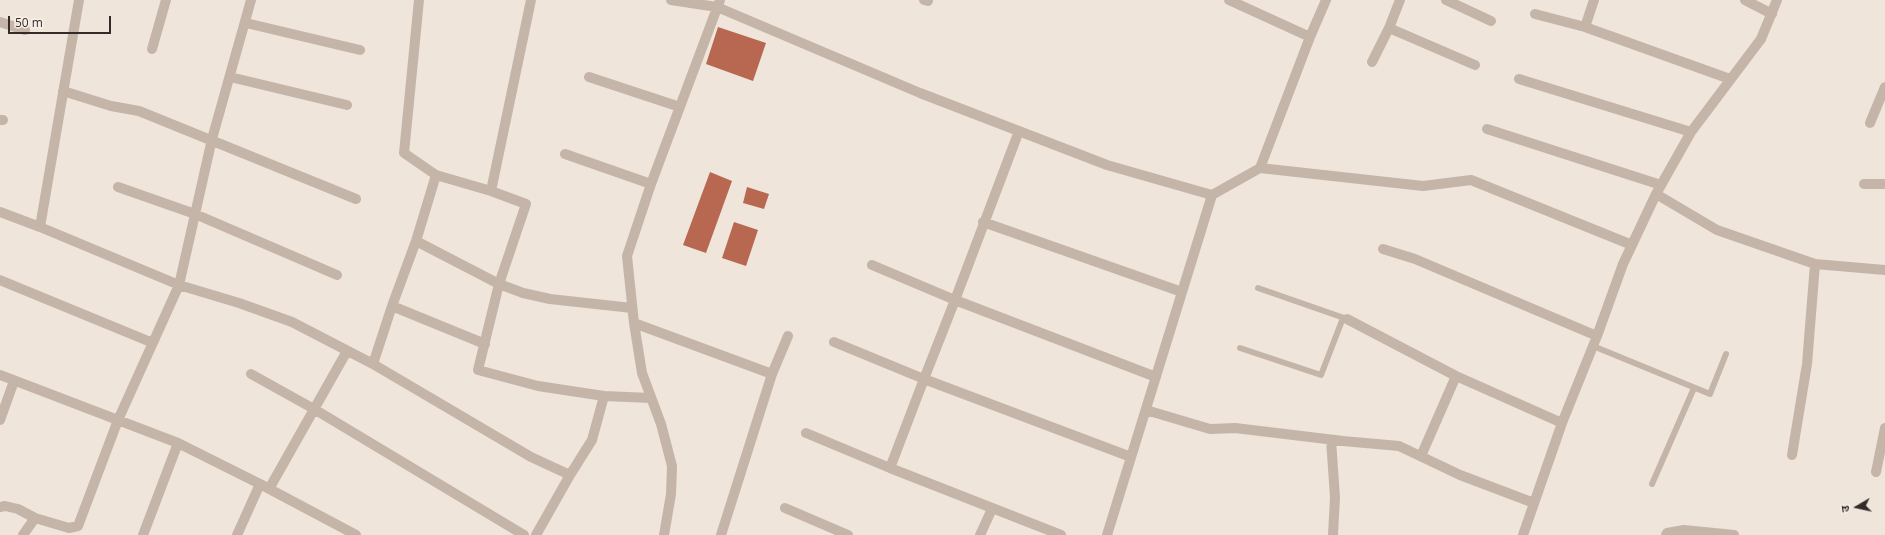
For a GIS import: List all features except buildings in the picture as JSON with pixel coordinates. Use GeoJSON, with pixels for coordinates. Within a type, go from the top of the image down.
{"type":"FeatureCollection","features":[{"type":"Feature","properties":{"kind":"street"},"geometry":{"type":"LineString","coordinates":[[40,227],[79,0]]}},
{"type":"Feature","properties":{"kind":"street"},"geometry":{"type":"LineString","coordinates":[[152,49],[166,0]]}},
{"type":"Feature","properties":{"kind":"street"},"geometry":{"type":"LineString","coordinates":[[0,507],[18,509],[35,518],[69,528],[78,526],[118,420],[179,285],[212,139],[246,23],[251,0]]}},
{"type":"Feature","properties":{"kind":"street"},"geometry":{"type":"LineString","coordinates":[[419,0],[404,153],[436,175],[491,191],[526,204],[499,284],[478,370],[538,386],[604,396],[651,398]]}},
{"type":"Feature","properties":{"kind":"street"},"geometry":{"type":"LineString","coordinates":[[491,191],[531,0]]}},
{"type":"Feature","properties":{"kind":"street"},"geometry":{"type":"LineString","coordinates":[[671,0],[718,4],[920,93],[1107,165],[1212,195]]}},
{"type":"Feature","properties":{"kind":"street"},"geometry":{"type":"LineString","coordinates":[[1229,0],[1310,37]]}},
{"type":"Feature","properties":{"kind":"street"},"geometry":{"type":"LineString","coordinates":[[1260,168],[1310,37],[1326,0]]}},
{"type":"Feature","properties":{"kind":"street"},"geometry":{"type":"LineString","coordinates":[[1372,62],[1390,28],[1400,0]]}},
{"type":"Feature","properties":{"kind":"street"},"geometry":{"type":"LineString","coordinates":[[1446,0],[1491,21]]}},
{"type":"Feature","properties":{"kind":"street"},"geometry":{"type":"LineString","coordinates":[[1585,27],[1594,0]]}},
{"type":"Feature","properties":{"kind":"street"},"geometry":{"type":"LineString","coordinates":[[1746,0],[1772,14]]}},
{"type":"Feature","properties":{"kind":"street"},"geometry":{"type":"LineString","coordinates":[[1523,535],[1562,423],[1597,336],[1623,264],[1658,190],[1691,132],[1730,78],[1761,39],[1777,0]]}},
{"type":"Feature","properties":{"kind":"street"},"geometry":{"type":"LineString","coordinates":[[664,535],[671,494],[672,466],[661,424],[642,373],[632,308],[627,256],[651,184],[718,4]]}},
{"type":"Feature","properties":{"kind":"street"},"geometry":{"type":"LineString","coordinates":[[1535,14],[1585,27],[1730,78]]}},
{"type":"Feature","properties":{"kind":"street"},"geometry":{"type":"LineString","coordinates":[[0,22],[25,30]]}},
{"type":"Feature","properties":{"kind":"street"},"geometry":{"type":"LineString","coordinates":[[246,23],[360,50]]}},
{"type":"Feature","properties":{"kind":"street"},"geometry":{"type":"LineString","coordinates":[[1390,28],[1475,66]]}},
{"type":"Feature","properties":{"kind":"street"},"geometry":{"type":"LineString","coordinates":[[230,77],[347,105]]}},
{"type":"Feature","properties":{"kind":"street"},"geometry":{"type":"LineString","coordinates":[[589,77],[680,107]]}},
{"type":"Feature","properties":{"kind":"street"},"geometry":{"type":"LineString","coordinates":[[1519,80],[1691,132]]}},
{"type":"Feature","properties":{"kind":"street"},"geometry":{"type":"LineString","coordinates":[[1870,124],[1885,87]]}},
{"type":"Feature","properties":{"kind":"street"},"geometry":{"type":"LineString","coordinates":[[63,91],[111,106],[139,111],[212,139],[356,199]]}},
{"type":"Feature","properties":{"kind":"street"},"geometry":{"type":"LineString","coordinates":[[1487,129],[1658,190],[1717,230],[1815,264],[1885,270]]}},
{"type":"Feature","properties":{"kind":"street"},"geometry":{"type":"LineString","coordinates":[[890,468],[1019,131]]}},
{"type":"Feature","properties":{"kind":"street"},"geometry":{"type":"LineString","coordinates":[[565,154],[651,184]]}},
{"type":"Feature","properties":{"kind":"street"},"geometry":{"type":"LineString","coordinates":[[1107,535],[1212,195],[1260,168],[1423,186],[1471,180],[1632,245]]}},
{"type":"Feature","properties":{"kind":"street"},"geometry":{"type":"LineString","coordinates":[[373,364],[392,306],[416,242],[436,175]]}},
{"type":"Feature","properties":{"kind":"street"},"geometry":{"type":"LineString","coordinates":[[1864,184],[1885,184]]}},
{"type":"Feature","properties":{"kind":"street"},"geometry":{"type":"LineString","coordinates":[[118,187],[195,214],[337,275]]}},
{"type":"Feature","properties":{"kind":"street"},"geometry":{"type":"LineString","coordinates":[[0,212],[40,227],[179,285],[239,303],[292,322],[373,364],[531,457],[570,475]]}},
{"type":"Feature","properties":{"kind":"street"},"geometry":{"type":"LineString","coordinates":[[983,222],[1182,292]]}},
{"type":"Feature","properties":{"kind":"street"},"geometry":{"type":"LineString","coordinates":[[416,242],[499,284],[523,293],[550,300],[632,308]]}},
{"type":"Feature","properties":{"kind":"street"},"geometry":{"type":"LineString","coordinates":[[1383,249],[1415,259],[1597,336]]}},
{"type":"Feature","properties":{"kind":"street"},"geometry":{"type":"LineString","coordinates":[[1792,455],[1807,364],[1815,264]]}},
{"type":"Feature","properties":{"kind":"street"},"geometry":{"type":"LineString","coordinates":[[872,265],[955,300],[1156,377]]}},
{"type":"Feature","properties":{"kind":"street"},"geometry":{"type":"LineString","coordinates":[[0,280],[153,343]]}},
{"type":"Feature","properties":{"kind":"street"},"geometry":{"type":"LineString","coordinates":[[392,306],[485,344]]}},
{"type":"Feature","properties":{"kind":"street"},"geometry":{"type":"LineString","coordinates":[[1345,318],[1456,376],[1562,423]]}},
{"type":"Feature","properties":{"kind":"street"},"geometry":{"type":"LineString","coordinates":[[634,323],[772,374]]}},
{"type":"Feature","properties":{"kind":"street"},"geometry":{"type":"LineString","coordinates":[[721,535],[772,374],[788,336]]}},
{"type":"Feature","properties":{"kind":"street"},"geometry":{"type":"LineString","coordinates":[[834,342],[1131,457]]}},
{"type":"Feature","properties":{"kind":"street"},"geometry":{"type":"LineString","coordinates":[[237,535],[265,486],[314,409],[347,351]]}},
{"type":"Feature","properties":{"kind":"street"},"geometry":{"type":"LineString","coordinates":[[251,374],[314,409],[524,535]]}},
{"type":"Feature","properties":{"kind":"street"},"geometry":{"type":"LineString","coordinates":[[0,375],[178,443],[265,486],[356,535]]}},
{"type":"Feature","properties":{"kind":"street"},"geometry":{"type":"LineString","coordinates":[[1421,456],[1456,376]]}},
{"type":"Feature","properties":{"kind":"street"},"geometry":{"type":"LineString","coordinates":[[0,420],[14,381]]}},
{"type":"Feature","properties":{"kind":"street"},"geometry":{"type":"LineString","coordinates":[[536,535],[592,440],[604,396]]}},
{"type":"Feature","properties":{"kind":"street"},"geometry":{"type":"LineString","coordinates":[[1146,410],[1210,428],[1235,428],[1331,440],[1399,446],[1460,475],[1534,503]]}},
{"type":"Feature","properties":{"kind":"street"},"geometry":{"type":"LineString","coordinates":[[1876,472],[1885,428]]}},
{"type":"Feature","properties":{"kind":"street"},"geometry":{"type":"LineString","coordinates":[[806,433],[992,509],[1061,535]]}},
{"type":"Feature","properties":{"kind":"street"},"geometry":{"type":"LineString","coordinates":[[1331,440],[1335,497],[1333,535]]}},
{"type":"Feature","properties":{"kind":"street"},"geometry":{"type":"LineString","coordinates":[[143,535],[178,443]]}},
{"type":"Feature","properties":{"kind":"street"},"geometry":{"type":"LineString","coordinates":[[785,508],[844,534]]}},
{"type":"Feature","properties":{"kind":"street"},"geometry":{"type":"LineString","coordinates":[[980,535],[992,509]]}},
{"type":"Feature","properties":{"kind":"street"},"geometry":{"type":"LineString","coordinates":[[23,535],[35,518]]}},
{"type":"Feature","properties":{"kind":"street"},"geometry":{"type":"LineString","coordinates":[[1666,535],[1667,533],[1684,530],[1734,535]]}},
{"type":"Feature","properties":{"kind":"lane"},"geometry":{"type":"LineString","coordinates":[[1240,348],[1320,375],[1345,318],[1258,288]]}},
{"type":"Feature","properties":{"kind":"lane"},"geometry":{"type":"LineString","coordinates":[[1593,346],[1710,394],[1726,354]]}},
{"type":"Feature","properties":{"kind":"lane"},"geometry":{"type":"LineString","coordinates":[[1652,484],[1694,388]]}}]}
